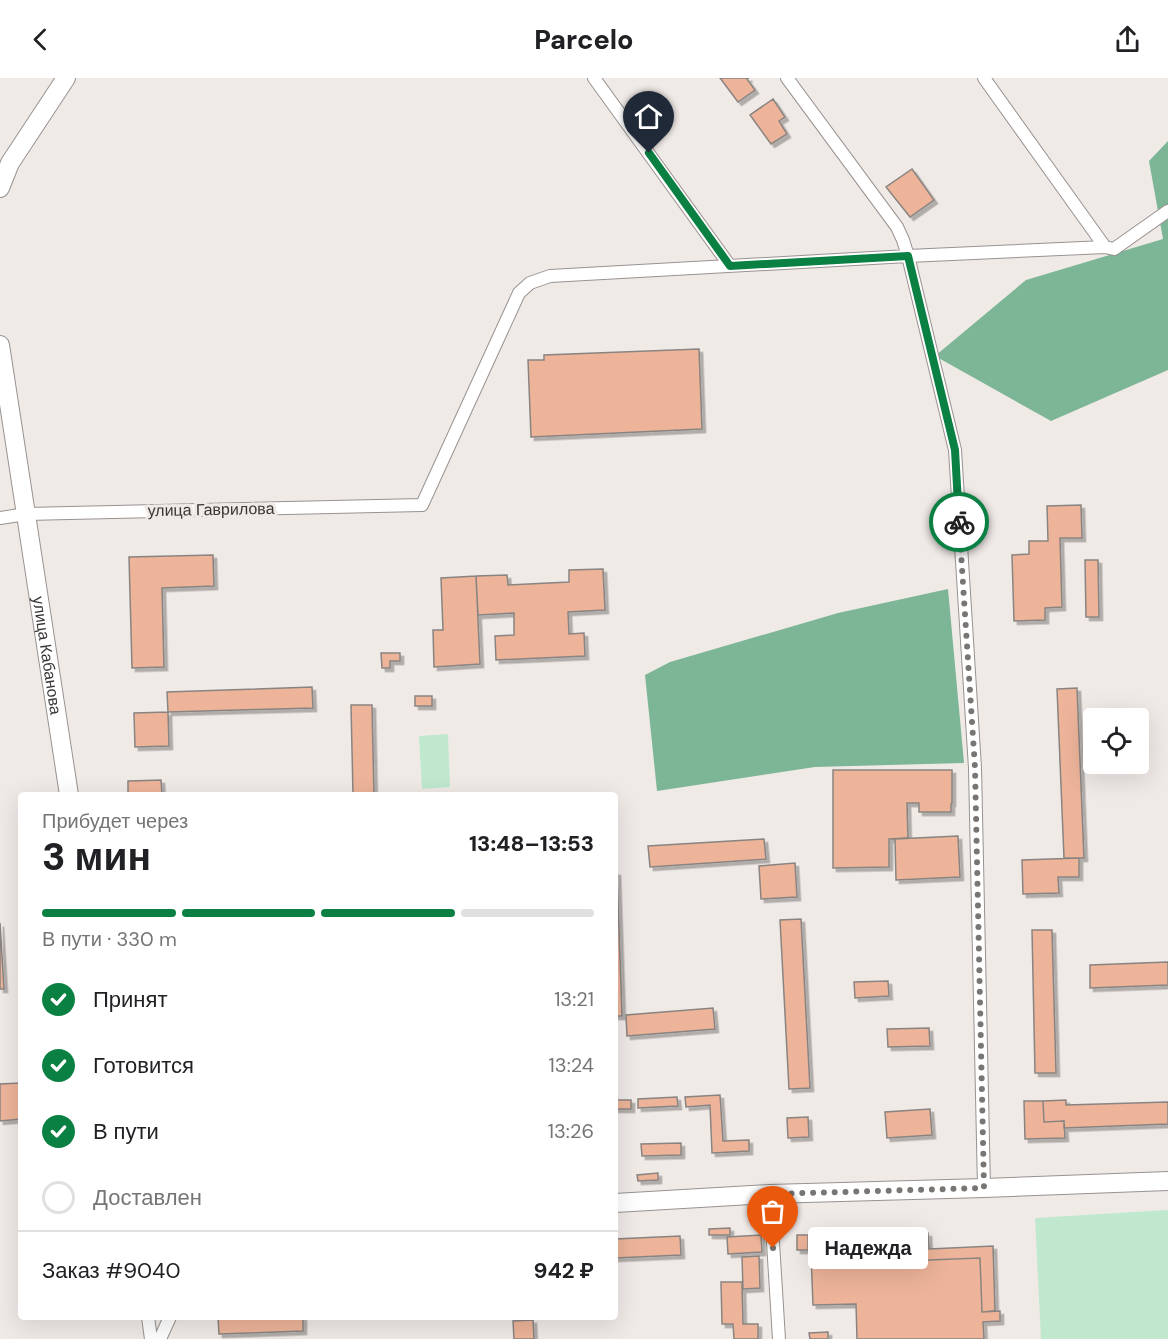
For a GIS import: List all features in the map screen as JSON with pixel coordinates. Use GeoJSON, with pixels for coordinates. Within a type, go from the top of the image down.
{"type":"FeatureCollection","features":[{"type":"Feature","properties":{"kind":"main road"},"geometry":{"type":"LineString","coordinates":[[0,188],[10,164],[66,78]]}},
{"type":"Feature","properties":{"kind":"main road","name":"улица Кабанова"},"geometry":{"type":"LineString","coordinates":[[0,345],[69,792]]}},
{"type":"Feature","properties":{"kind":"main road"},"geometry":{"type":"LineString","coordinates":[[618,1203],[770,1194],[1168,1181]]}},
{"type":"Feature","properties":{"kind":"street"},"geometry":{"type":"LineString","coordinates":[[594,78],[730,266],[1105,247],[1114,249],[1168,211]]}},
{"type":"Feature","properties":{"kind":"street"},"geometry":{"type":"LineString","coordinates":[[787,78],[897,227],[903,240],[955,450],[975,768],[984,1188]]}},
{"type":"Feature","properties":{"kind":"street"},"geometry":{"type":"LineString","coordinates":[[984,78],[1105,247]]}},
{"type":"Feature","properties":{"kind":"street","name":"улица Гаврилова"},"geometry":{"type":"LineString","coordinates":[[0,518],[26,514],[422,505],[519,293],[530,282],[550,276],[730,266]]}},
{"type":"Feature","properties":{"kind":"street"},"geometry":{"type":"LineString","coordinates":[[770,1194],[778,1339]]}},
{"type":"Feature","properties":{"kind":"street"},"geometry":{"type":"LineString","coordinates":[[148,1320],[151,1339]]}},
{"type":"Feature","properties":{"kind":"street"},"geometry":{"type":"LineString","coordinates":[[160,1339],[169,1320]]}},
{"type":"Feature","properties":{"kind":"green space"},"geometry":{"type":"Polygon","coordinates":[[[1168,141],[1168,370],[1051,421],[935,356],[1026,280],[1163,239],[1149,161],[1168,141]]]}},
{"type":"Feature","properties":{"kind":"green space"},"geometry":{"type":"Polygon","coordinates":[[[948,589],[964,763],[815,767],[657,791],[645,675],[670,662],[838,613],[948,589]]]}},
{"type":"Feature","properties":{"kind":"green space"},"geometry":{"type":"Polygon","coordinates":[[[448,734],[450,787],[422,789],[419,736],[448,734]]]}},
{"type":"Feature","properties":{"kind":"green space"},"geometry":{"type":"Polygon","coordinates":[[[1168,1210],[1168,1339],[1041,1339],[1035,1218],[1168,1210]]]}},
{"type":"Feature","properties":{"kind":"building"},"geometry":{"type":"Polygon","coordinates":[[[720,78],[749,78],[747,79],[755,90],[738,102],[720,78]]]}},
{"type":"Feature","properties":{"kind":"building"},"geometry":{"type":"Polygon","coordinates":[[[773,99],[785,117],[779,121],[787,134],[771,144],[750,115],[773,99]]]}},
{"type":"Feature","properties":{"kind":"building"},"geometry":{"type":"Polygon","coordinates":[[[912,169],[934,200],[910,217],[886,187],[912,169]]]}},
{"type":"Feature","properties":{"kind":"building"},"geometry":{"type":"Polygon","coordinates":[[[699,349],[702,429],[531,437],[528,360],[544,360],[544,355],[699,349]]]}},
{"type":"Feature","properties":{"kind":"building"},"geometry":{"type":"Polygon","coordinates":[[[1081,505],[1082,538],[1060,538],[1062,607],[1045,608],[1045,620],[1014,621],[1012,555],[1029,554],[1029,541],[1048,541],[1047,506],[1081,505]]]}},
{"type":"Feature","properties":{"kind":"building"},"geometry":{"type":"Polygon","coordinates":[[[213,555],[214,586],[162,588],[164,667],[132,668],[129,557],[213,555]]]}},
{"type":"Feature","properties":{"kind":"building"},"geometry":{"type":"Polygon","coordinates":[[[1085,560],[1098,560],[1099,617],[1086,617],[1085,560]]]}},
{"type":"Feature","properties":{"kind":"building"},"geometry":{"type":"Polygon","coordinates":[[[603,569],[605,610],[568,612],[569,634],[584,633],[585,656],[496,660],[495,636],[514,635],[514,613],[478,615],[476,576],[507,575],[508,585],[569,582],[569,570],[603,569]]]}},
{"type":"Feature","properties":{"kind":"building"},"geometry":{"type":"Polygon","coordinates":[[[476,576],[480,664],[434,667],[433,630],[443,630],[441,578],[476,576]]]}},
{"type":"Feature","properties":{"kind":"building"},"geometry":{"type":"Polygon","coordinates":[[[381,653],[400,653],[400,661],[390,661],[390,668],[382,668],[381,653]]]}},
{"type":"Feature","properties":{"kind":"building"},"geometry":{"type":"Polygon","coordinates":[[[312,687],[313,708],[168,712],[167,692],[312,687]]]}},
{"type":"Feature","properties":{"kind":"building"},"geometry":{"type":"Polygon","coordinates":[[[1077,688],[1084,858],[1064,858],[1057,689],[1077,688]]]}},
{"type":"Feature","properties":{"kind":"building"},"geometry":{"type":"Polygon","coordinates":[[[415,696],[432,696],[432,706],[415,706],[415,696]]]}},
{"type":"Feature","properties":{"kind":"building"},"geometry":{"type":"Polygon","coordinates":[[[351,705],[372,705],[374,792],[353,792],[351,705]]]}},
{"type":"Feature","properties":{"kind":"building"},"geometry":{"type":"Polygon","coordinates":[[[168,712],[169,746],[135,747],[134,713],[168,712]]]}},
{"type":"Feature","properties":{"kind":"building"},"geometry":{"type":"Polygon","coordinates":[[[833,770],[952,770],[951,812],[919,812],[919,803],[907,803],[908,838],[889,839],[889,867],[833,868],[833,770]]]}},
{"type":"Feature","properties":{"kind":"building"},"geometry":{"type":"Polygon","coordinates":[[[161,780],[162,792],[128,792],[128,781],[161,780]]]}},
{"type":"Feature","properties":{"kind":"building"},"geometry":{"type":"Polygon","coordinates":[[[958,836],[960,877],[896,880],[895,839],[958,836]]]}},
{"type":"Feature","properties":{"kind":"building"},"geometry":{"type":"Polygon","coordinates":[[[764,839],[766,859],[650,867],[648,846],[764,839]]]}},
{"type":"Feature","properties":{"kind":"building"},"geometry":{"type":"Polygon","coordinates":[[[1079,858],[1079,877],[1058,877],[1059,893],[1023,894],[1022,860],[1079,858]]]}},
{"type":"Feature","properties":{"kind":"building"},"geometry":{"type":"Polygon","coordinates":[[[795,863],[797,897],[761,899],[759,866],[795,863]]]}},
{"type":"Feature","properties":{"kind":"building"},"geometry":{"type":"Polygon","coordinates":[[[618,901],[622,1016],[618,1016],[618,901]]]}},
{"type":"Feature","properties":{"kind":"building"},"geometry":{"type":"Polygon","coordinates":[[[801,919],[810,1088],[789,1089],[780,920],[801,919]]]}},
{"type":"Feature","properties":{"kind":"building"},"geometry":{"type":"Polygon","coordinates":[[[0,923],[4,989],[0,989],[0,923]]]}},
{"type":"Feature","properties":{"kind":"building"},"geometry":{"type":"Polygon","coordinates":[[[1032,930],[1052,930],[1056,1073],[1035,1073],[1032,930]]]}},
{"type":"Feature","properties":{"kind":"building"},"geometry":{"type":"Polygon","coordinates":[[[1168,962],[1168,985],[1090,988],[1090,965],[1168,962]]]}},
{"type":"Feature","properties":{"kind":"building"},"geometry":{"type":"Polygon","coordinates":[[[888,981],[889,996],[855,998],[854,982],[888,981]]]}},
{"type":"Feature","properties":{"kind":"building"},"geometry":{"type":"Polygon","coordinates":[[[713,1008],[715,1029],[627,1036],[626,1015],[713,1008]]]}},
{"type":"Feature","properties":{"kind":"building"},"geometry":{"type":"Polygon","coordinates":[[[929,1028],[930,1046],[888,1047],[887,1029],[929,1028]]]}},
{"type":"Feature","properties":{"kind":"building"},"geometry":{"type":"Polygon","coordinates":[[[18,1083],[18,1119],[0,1121],[0,1084],[18,1083]]]}},
{"type":"Feature","properties":{"kind":"building"},"geometry":{"type":"Polygon","coordinates":[[[720,1095],[723,1141],[749,1140],[749,1151],[712,1153],[710,1105],[686,1107],[685,1097],[720,1095]]]}},
{"type":"Feature","properties":{"kind":"building"},"geometry":{"type":"Polygon","coordinates":[[[677,1097],[678,1106],[638,1108],[638,1099],[677,1097]]]}},
{"type":"Feature","properties":{"kind":"building"},"geometry":{"type":"Polygon","coordinates":[[[618,1100],[631,1100],[631,1109],[618,1109],[618,1100]]]}},
{"type":"Feature","properties":{"kind":"building"},"geometry":{"type":"Polygon","coordinates":[[[1066,1100],[1066,1105],[1168,1102],[1168,1124],[1064,1128],[1064,1121],[1044,1122],[1043,1101],[1066,1100]]]}},
{"type":"Feature","properties":{"kind":"building"},"geometry":{"type":"Polygon","coordinates":[[[1024,1101],[1043,1101],[1044,1122],[1064,1121],[1065,1138],[1025,1139],[1024,1101]]]}},
{"type":"Feature","properties":{"kind":"building"},"geometry":{"type":"Polygon","coordinates":[[[930,1109],[932,1135],[887,1138],[885,1112],[930,1109]]]}},
{"type":"Feature","properties":{"kind":"building"},"geometry":{"type":"Polygon","coordinates":[[[808,1117],[809,1137],[788,1138],[787,1118],[808,1117]]]}},
{"type":"Feature","properties":{"kind":"building"},"geometry":{"type":"Polygon","coordinates":[[[681,1143],[681,1155],[642,1156],[641,1144],[681,1143]]]}},
{"type":"Feature","properties":{"kind":"building"},"geometry":{"type":"Polygon","coordinates":[[[658,1173],[658,1180],[638,1181],[637,1175],[658,1173]]]}},
{"type":"Feature","properties":{"kind":"building"},"geometry":{"type":"Polygon","coordinates":[[[730,1228],[730,1235],[709,1235],[709,1229],[730,1228]]]}},
{"type":"Feature","properties":{"kind":"building"},"geometry":{"type":"Polygon","coordinates":[[[928,1233],[929,1249],[993,1246],[995,1311],[982,1312],[980,1258],[904,1261],[903,1235],[928,1233]]]}},
{"type":"Feature","properties":{"kind":"building"},"geometry":{"type":"Polygon","coordinates":[[[761,1235],[762,1252],[728,1254],[727,1237],[761,1235]]]}},
{"type":"Feature","properties":{"kind":"building"},"geometry":{"type":"Polygon","coordinates":[[[797,1235],[808,1235],[808,1250],[797,1250],[797,1235]]]}},
{"type":"Feature","properties":{"kind":"building"},"geometry":{"type":"Polygon","coordinates":[[[680,1236],[681,1255],[618,1258],[618,1239],[680,1236]]]}},
{"type":"Feature","properties":{"kind":"building"},"geometry":{"type":"Polygon","coordinates":[[[903,1241],[904,1261],[980,1258],[982,1312],[1000,1311],[1000,1321],[983,1322],[984,1339],[857,1339],[856,1304],[813,1305],[811,1255],[820,1255],[820,1244],[903,1241]]]}},
{"type":"Feature","properties":{"kind":"building"},"geometry":{"type":"Polygon","coordinates":[[[759,1256],[760,1288],[743,1289],[742,1257],[759,1256]]]}},
{"type":"Feature","properties":{"kind":"building"},"geometry":{"type":"Polygon","coordinates":[[[721,1282],[742,1282],[743,1324],[758,1324],[758,1339],[734,1339],[733,1324],[722,1324],[721,1282]]]}},
{"type":"Feature","properties":{"kind":"building"},"geometry":{"type":"Polygon","coordinates":[[[218,1320],[303,1320],[303,1331],[219,1334],[218,1320]]]}},
{"type":"Feature","properties":{"kind":"building"},"geometry":{"type":"Polygon","coordinates":[[[533,1320],[534,1339],[514,1339],[513,1321],[533,1320]]]}},
{"type":"Feature","properties":{"kind":"building"},"geometry":{"type":"Polygon","coordinates":[[[828,1332],[828,1339],[810,1339],[809,1333],[828,1332]]]}},
{"type":"Feature","properties":{"kind":"way so far"},"geometry":{"type":"LineString","coordinates":[[773,1248],[770,1194],[984,1188],[975,768],[959,522]]}},
{"type":"Feature","properties":{"kind":"place","name":"Надежда"},"geometry":{"type":"Point","coordinates":[773,1248]}},
{"type":"Feature","properties":{"kind":"route"},"geometry":{"type":"LineString","coordinates":[[649,153],[730,266],[908,256],[955,450],[959,522]]}}]}
